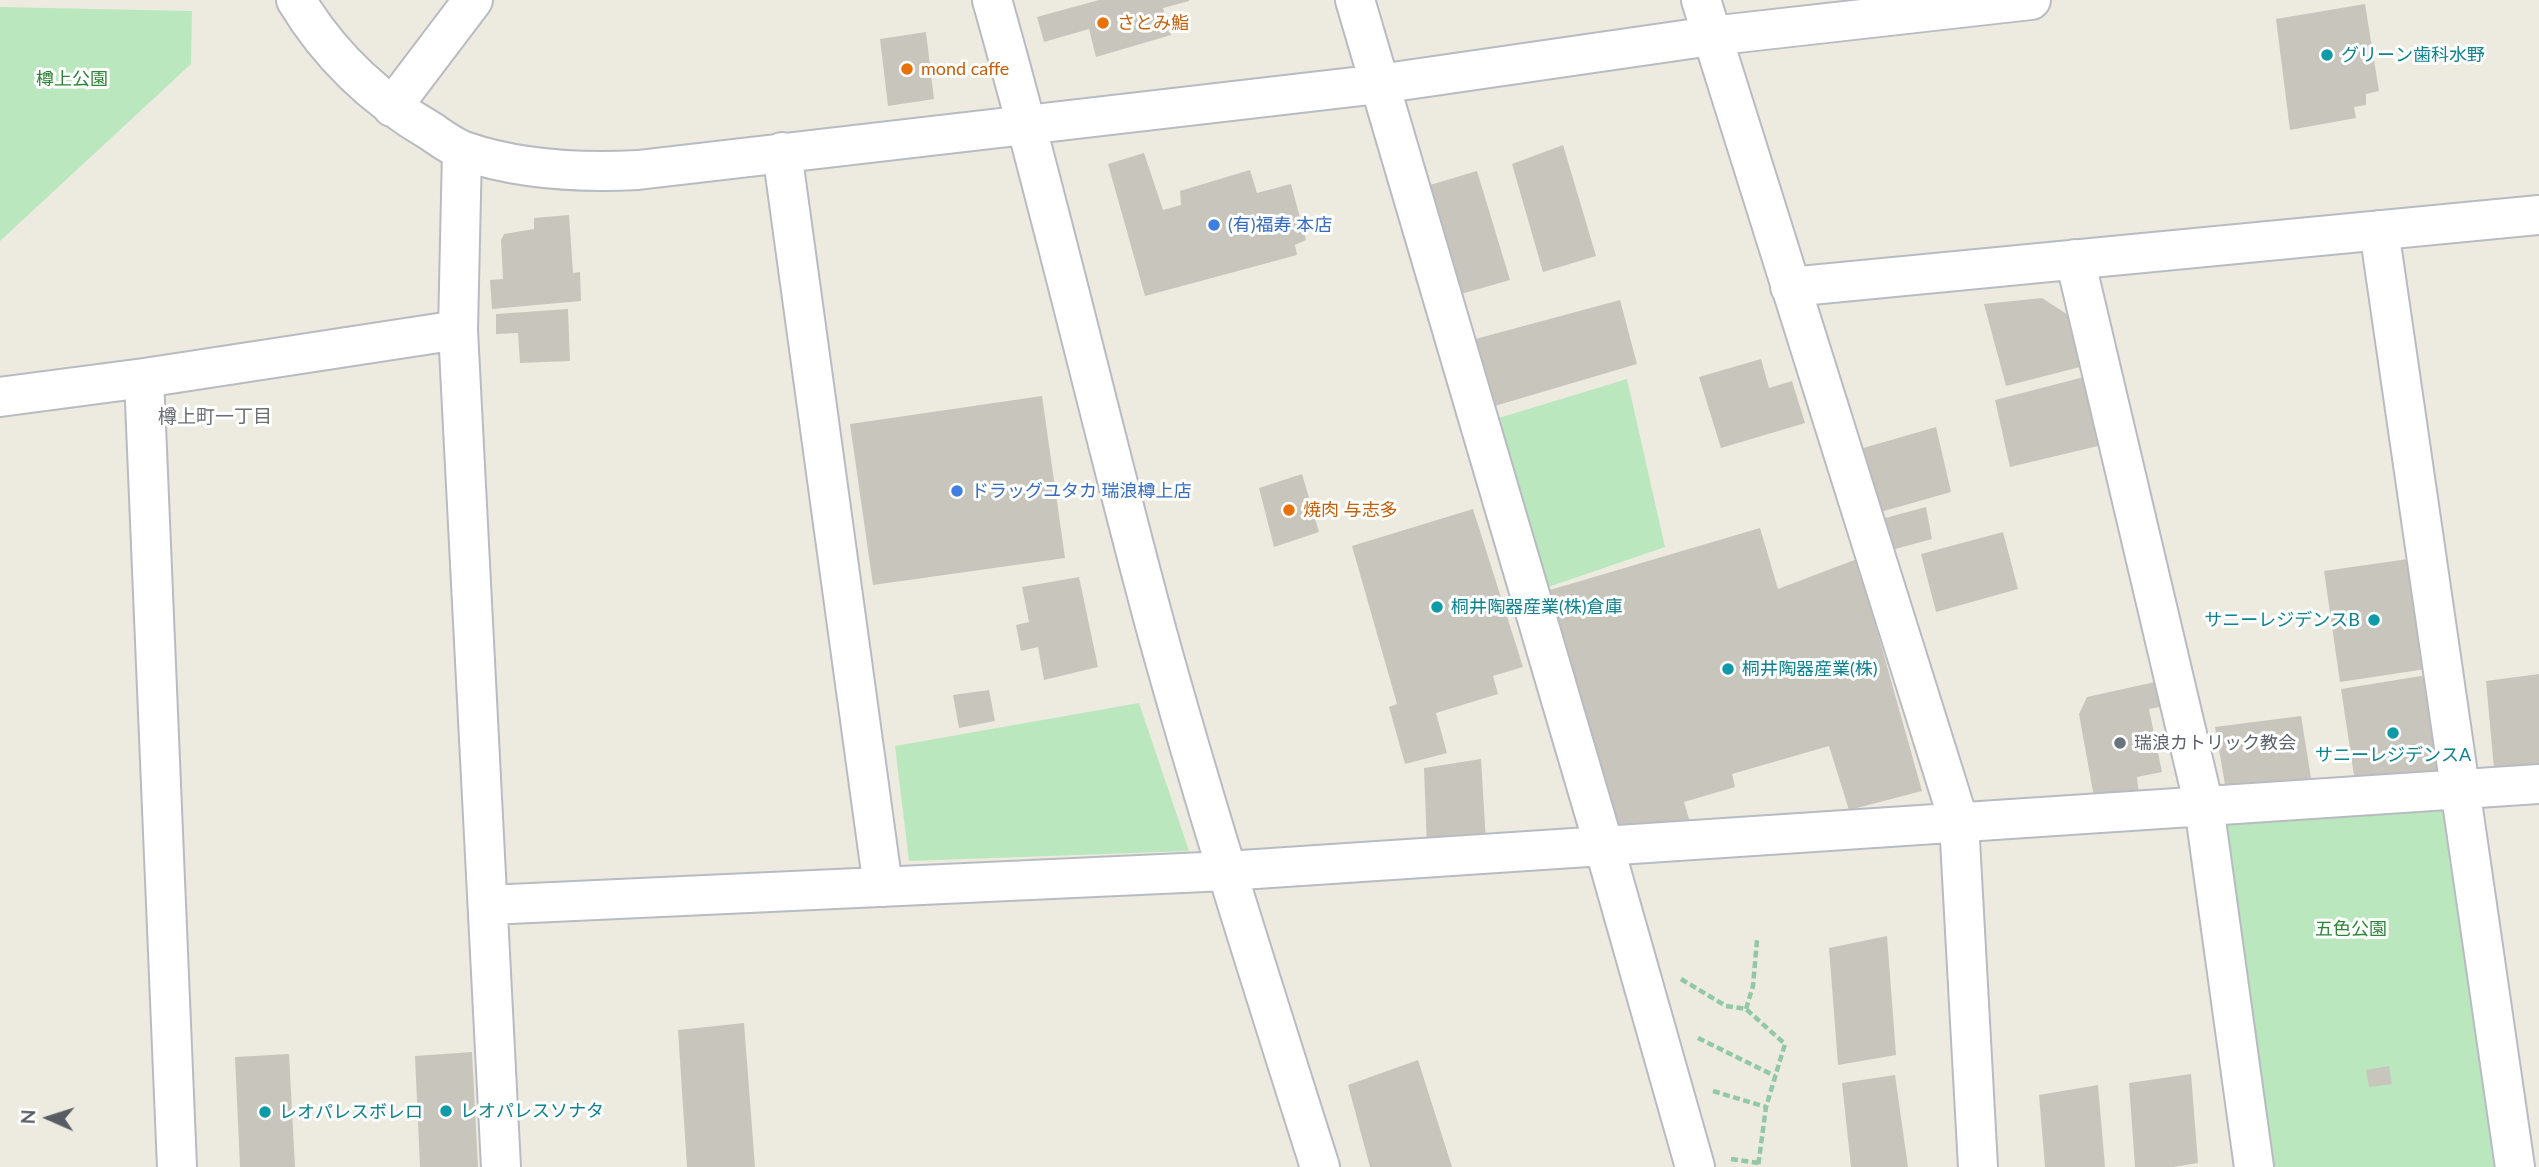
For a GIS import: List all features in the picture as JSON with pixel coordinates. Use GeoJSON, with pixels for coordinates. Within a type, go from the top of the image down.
{"type":"FeatureCollection","features":[{"type":"Feature","properties":{"kind":"street"},"geometry":{"type":"LineString","coordinates":[[296,0],[310,23],[342,62],[392,107],[462,150],[505,161],[589,173],[638,170],[1379,84],[1711,36],[2031,0]]}},
{"type":"Feature","properties":{"kind":"street"},"geometry":{"type":"LineString","coordinates":[[392,107],[473,0]]}},
{"type":"Feature","properties":{"kind":"street"},"geometry":{"type":"LineString","coordinates":[[992,0],[1027,123],[1155,624],[1226,871],[1320,1167]]}},
{"type":"Feature","properties":{"kind":"street"},"geometry":{"type":"LineString","coordinates":[[1355,0],[1604,846],[1695,1167]]}},
{"type":"Feature","properties":{"kind":"street"},"geometry":{"type":"LineString","coordinates":[[1701,0],[1959,822],[1978,1167]]}},
{"type":"Feature","properties":{"kind":"street"},"geometry":{"type":"LineString","coordinates":[[462,150],[458,330],[501,1167]]}},
{"type":"Feature","properties":{"kind":"street"},"geometry":{"type":"LineString","coordinates":[[782,152],[883,887]]}},
{"type":"Feature","properties":{"kind":"street"},"geometry":{"type":"LineString","coordinates":[[1790,287],[2539,215]]}},
{"type":"Feature","properties":{"kind":"street"},"geometry":{"type":"LineString","coordinates":[[2379,230],[2515,1167]]}},
{"type":"Feature","properties":{"kind":"street"},"geometry":{"type":"LineString","coordinates":[[2075,260],[2204,806],[2254,1167]]}},
{"type":"Feature","properties":{"kind":"street"},"geometry":{"type":"LineString","coordinates":[[0,397],[458,330]]}},
{"type":"Feature","properties":{"kind":"street"},"geometry":{"type":"LineString","coordinates":[[144,378],[177,1167]]}},
{"type":"Feature","properties":{"kind":"street"},"geometry":{"type":"LineString","coordinates":[[488,905],[1226,871],[2539,784]]}},
{"type":"Feature","properties":{"kind":"path"},"geometry":{"type":"LineString","coordinates":[[1746,1009],[1753,986],[1758,940]]}},
{"type":"Feature","properties":{"kind":"path"},"geometry":{"type":"LineString","coordinates":[[1676,976],[1726,1006],[1746,1009],[1785,1044],[1766,1107],[1758,1167]]}},
{"type":"Feature","properties":{"kind":"path"},"geometry":{"type":"LineString","coordinates":[[1689,1034],[1775,1076]]}},
{"type":"Feature","properties":{"kind":"path"},"geometry":{"type":"LineString","coordinates":[[1707,1089],[1766,1107]]}},
{"type":"Feature","properties":{"kind":"green space","name":"樽上公園"},"geometry":{"type":"Polygon","coordinates":[[[0,7],[192,11],[191,64],[0,241],[0,7]]]}},
{"type":"Feature","properties":{"kind":"green space"},"geometry":{"type":"Polygon","coordinates":[[[1627,379],[1665,547],[1528,594],[1479,424],[1627,379]]]}},
{"type":"Feature","properties":{"kind":"green space"},"geometry":{"type":"Polygon","coordinates":[[[1139,703],[1189,851],[909,861],[895,746],[1139,703]]]}},
{"type":"Feature","properties":{"kind":"green space","name":"五色公園"},"geometry":{"type":"Polygon","coordinates":[[[2453,802],[2500,1167],[2267,1167],[2216,820],[2453,802]]]}},
{"type":"Feature","properties":{"kind":"building","name":"さとみ鮨"},"geometry":{"type":"Polygon","coordinates":[[[1099,0],[1189,1],[1163,8],[1171,35],[1096,57],[1089,29],[1044,42],[1037,17],[1099,0]]]}},
{"type":"Feature","properties":{"kind":"building","name":"グリーン歯科水野"},"geometry":{"type":"Polygon","coordinates":[[[2365,4],[2379,91],[2366,94],[2366,105],[2354,107],[2356,118],[2290,130],[2276,19],[2365,4]]]}},
{"type":"Feature","properties":{"kind":"building","name":"mond caffe"},"geometry":{"type":"Polygon","coordinates":[[[926,32],[934,99],[888,106],[880,39],[926,32]]]}},
{"type":"Feature","properties":{"kind":"building"},"geometry":{"type":"Polygon","coordinates":[[[1563,145],[1596,256],[1543,272],[1512,164],[1563,145]]]}},
{"type":"Feature","properties":{"kind":"building","name":"(有)福寿 本店"},"geometry":{"type":"Polygon","coordinates":[[[1144,153],[1163,210],[1181,205],[1180,191],[1250,170],[1257,193],[1291,184],[1306,240],[1295,245],[1297,255],[1145,296],[1108,164],[1144,153]]]}},
{"type":"Feature","properties":{"kind":"building"},"geometry":{"type":"Polygon","coordinates":[[[1477,171],[1510,280],[1461,294],[1430,185],[1477,171]]]}},
{"type":"Feature","properties":{"kind":"building"},"geometry":{"type":"Polygon","coordinates":[[[569,215],[573,273],[580,272],[581,301],[492,309],[490,280],[503,279],[501,240],[504,234],[534,229],[534,218],[569,215]]]}},
{"type":"Feature","properties":{"kind":"building"},"geometry":{"type":"Polygon","coordinates":[[[2042,298],[2076,320],[2084,366],[2006,386],[1984,304],[2042,298]]]}},
{"type":"Feature","properties":{"kind":"building"},"geometry":{"type":"Polygon","coordinates":[[[1620,300],[1637,364],[1488,408],[1468,341],[1620,300]]]}},
{"type":"Feature","properties":{"kind":"building"},"geometry":{"type":"Polygon","coordinates":[[[568,309],[570,361],[520,363],[518,333],[496,334],[496,314],[568,309]]]}},
{"type":"Feature","properties":{"kind":"building"},"geometry":{"type":"Polygon","coordinates":[[[1761,359],[1769,388],[1792,381],[1805,423],[1721,448],[1699,377],[1761,359]]]}},
{"type":"Feature","properties":{"kind":"building"},"geometry":{"type":"Polygon","coordinates":[[[2088,376],[2102,445],[2010,467],[1995,400],[2088,376]]]}},
{"type":"Feature","properties":{"kind":"building"},"geometry":{"type":"Polygon","coordinates":[[[1042,396],[1065,558],[873,585],[850,424],[1042,396]]]}},
{"type":"Feature","properties":{"kind":"building"},"geometry":{"type":"Polygon","coordinates":[[[1936,427],[1951,492],[1877,513],[1860,449],[1936,427]]]}},
{"type":"Feature","properties":{"kind":"building","name":"焼肉 与志多"},"geometry":{"type":"Polygon","coordinates":[[[1302,474],[1319,532],[1274,547],[1259,488],[1302,474]]]}},
{"type":"Feature","properties":{"kind":"building"},"geometry":{"type":"Polygon","coordinates":[[[1926,507],[1932,539],[1888,551],[1878,520],[1926,507]]]}},
{"type":"Feature","properties":{"kind":"building","name":"桐井陶器産業(株)倉庫"},"geometry":{"type":"Polygon","coordinates":[[[1473,509],[1523,667],[1493,676],[1498,694],[1436,713],[1447,753],[1405,764],[1389,707],[1397,704],[1352,546],[1473,509]]]}},
{"type":"Feature","properties":{"kind":"building","name":"桐井陶器産業(株)"},"geometry":{"type":"Polygon","coordinates":[[[1760,528],[1778,589],[1857,559],[1922,791],[1849,810],[1829,746],[1732,774],[1735,787],[1684,802],[1692,829],[1623,844],[1543,592],[1760,528]]]}},
{"type":"Feature","properties":{"kind":"building"},"geometry":{"type":"Polygon","coordinates":[[[2003,532],[2018,589],[1936,612],[1921,554],[2003,532]]]}},
{"type":"Feature","properties":{"kind":"building","name":"サニーレジデンスB"},"geometry":{"type":"Polygon","coordinates":[[[2408,559],[2426,669],[2340,682],[2324,571],[2408,559]]]}},
{"type":"Feature","properties":{"kind":"building"},"geometry":{"type":"Polygon","coordinates":[[[1079,577],[1098,667],[1044,680],[1038,647],[1021,651],[1016,625],[1029,622],[1022,587],[1079,577]]]}},
{"type":"Feature","properties":{"kind":"building"},"geometry":{"type":"Polygon","coordinates":[[[2539,674],[2539,763],[2494,769],[2486,681],[2539,674]]]}},
{"type":"Feature","properties":{"kind":"building","name":"サニーレジデンスA"},"geometry":{"type":"Polygon","coordinates":[[[2427,675],[2446,776],[2356,789],[2341,689],[2427,675]]]}},
{"type":"Feature","properties":{"kind":"building","name":"瑞浪カトリック教会"},"geometry":{"type":"Polygon","coordinates":[[[2164,680],[2170,705],[2149,709],[2162,772],[2137,777],[2139,796],[2095,803],[2079,714],[2087,697],[2164,680]]]}},
{"type":"Feature","properties":{"kind":"building"},"geometry":{"type":"Polygon","coordinates":[[[989,690],[995,721],[959,728],[953,695],[989,690]]]}},
{"type":"Feature","properties":{"kind":"building"},"geometry":{"type":"Polygon","coordinates":[[[2301,716],[2312,784],[2227,796],[2215,727],[2301,716]]]}},
{"type":"Feature","properties":{"kind":"building"},"geometry":{"type":"Polygon","coordinates":[[[1481,759],[1486,842],[1427,846],[1424,768],[1481,759]]]}},
{"type":"Feature","properties":{"kind":"building"},"geometry":{"type":"Polygon","coordinates":[[[1887,936],[1896,1055],[1838,1065],[1829,948],[1887,936]]]}},
{"type":"Feature","properties":{"kind":"building"},"geometry":{"type":"Polygon","coordinates":[[[744,1023],[755,1167],[687,1167],[678,1030],[744,1023]]]}},
{"type":"Feature","properties":{"kind":"building","name":"レオパレスソナタ"},"geometry":{"type":"Polygon","coordinates":[[[472,1052],[478,1167],[420,1167],[415,1056],[472,1052]]]}},
{"type":"Feature","properties":{"kind":"building","name":"レオパレスボレロ"},"geometry":{"type":"Polygon","coordinates":[[[289,1054],[295,1167],[240,1167],[235,1057],[289,1054]]]}},
{"type":"Feature","properties":{"kind":"building"},"geometry":{"type":"Polygon","coordinates":[[[1418,1060],[1452,1167],[1370,1167],[1348,1085],[1418,1060]]]}},
{"type":"Feature","properties":{"kind":"building"},"geometry":{"type":"Polygon","coordinates":[[[2389,1066],[2392,1084],[2369,1087],[2366,1070],[2389,1066]]]}},
{"type":"Feature","properties":{"kind":"building"},"geometry":{"type":"Polygon","coordinates":[[[2191,1074],[2198,1163],[2173,1167],[2135,1167],[2129,1083],[2191,1074]]]}},
{"type":"Feature","properties":{"kind":"building"},"geometry":{"type":"Polygon","coordinates":[[[1895,1075],[1908,1167],[1851,1167],[1842,1083],[1895,1075]]]}},
{"type":"Feature","properties":{"kind":"building"},"geometry":{"type":"Polygon","coordinates":[[[2098,1085],[2105,1167],[2045,1167],[2039,1095],[2098,1085]]]}},
{"type":"Feature","properties":{"kind":"place","name":"さとみ鮨"},"geometry":{"type":"Point","coordinates":[1103,23]}},
{"type":"Feature","properties":{"kind":"place","name":"グリーン歯科水野"},"geometry":{"type":"Point","coordinates":[2327,55]}},
{"type":"Feature","properties":{"kind":"place","name":"mond caffe"},"geometry":{"type":"Point","coordinates":[907,69]}},
{"type":"Feature","properties":{"kind":"place","name":"(有)福寿 本店"},"geometry":{"type":"Point","coordinates":[1214,225]}},
{"type":"Feature","properties":{"kind":"place","name":"ドラッグユタカ 瑞浪樽上店"},"geometry":{"type":"Point","coordinates":[957,491]}},
{"type":"Feature","properties":{"kind":"place","name":"焼肉 与志多"},"geometry":{"type":"Point","coordinates":[1289,510]}},
{"type":"Feature","properties":{"kind":"place","name":"桐井陶器産業(株)倉庫"},"geometry":{"type":"Point","coordinates":[1437,607]}},
{"type":"Feature","properties":{"kind":"place","name":"サニーレジデンスB"},"geometry":{"type":"Point","coordinates":[2374,620]}},
{"type":"Feature","properties":{"kind":"place","name":"桐井陶器産業(株)"},"geometry":{"type":"Point","coordinates":[1728,669]}},
{"type":"Feature","properties":{"kind":"place","name":"サニーレジデンスA"},"geometry":{"type":"Point","coordinates":[2393,733]}},
{"type":"Feature","properties":{"kind":"place","name":"瑞浪カトリック教会"},"geometry":{"type":"Point","coordinates":[2120,743]}},
{"type":"Feature","properties":{"kind":"place","name":"レオパレスソナタ"},"geometry":{"type":"Point","coordinates":[446,1111]}},
{"type":"Feature","properties":{"kind":"place","name":"レオパレスボレロ"},"geometry":{"type":"Point","coordinates":[265,1112]}},
{"type":"Feature","properties":{"kind":"district","name":"樽上町一丁目"},"geometry":{"type":"Point","coordinates":[215,417]}}]}
